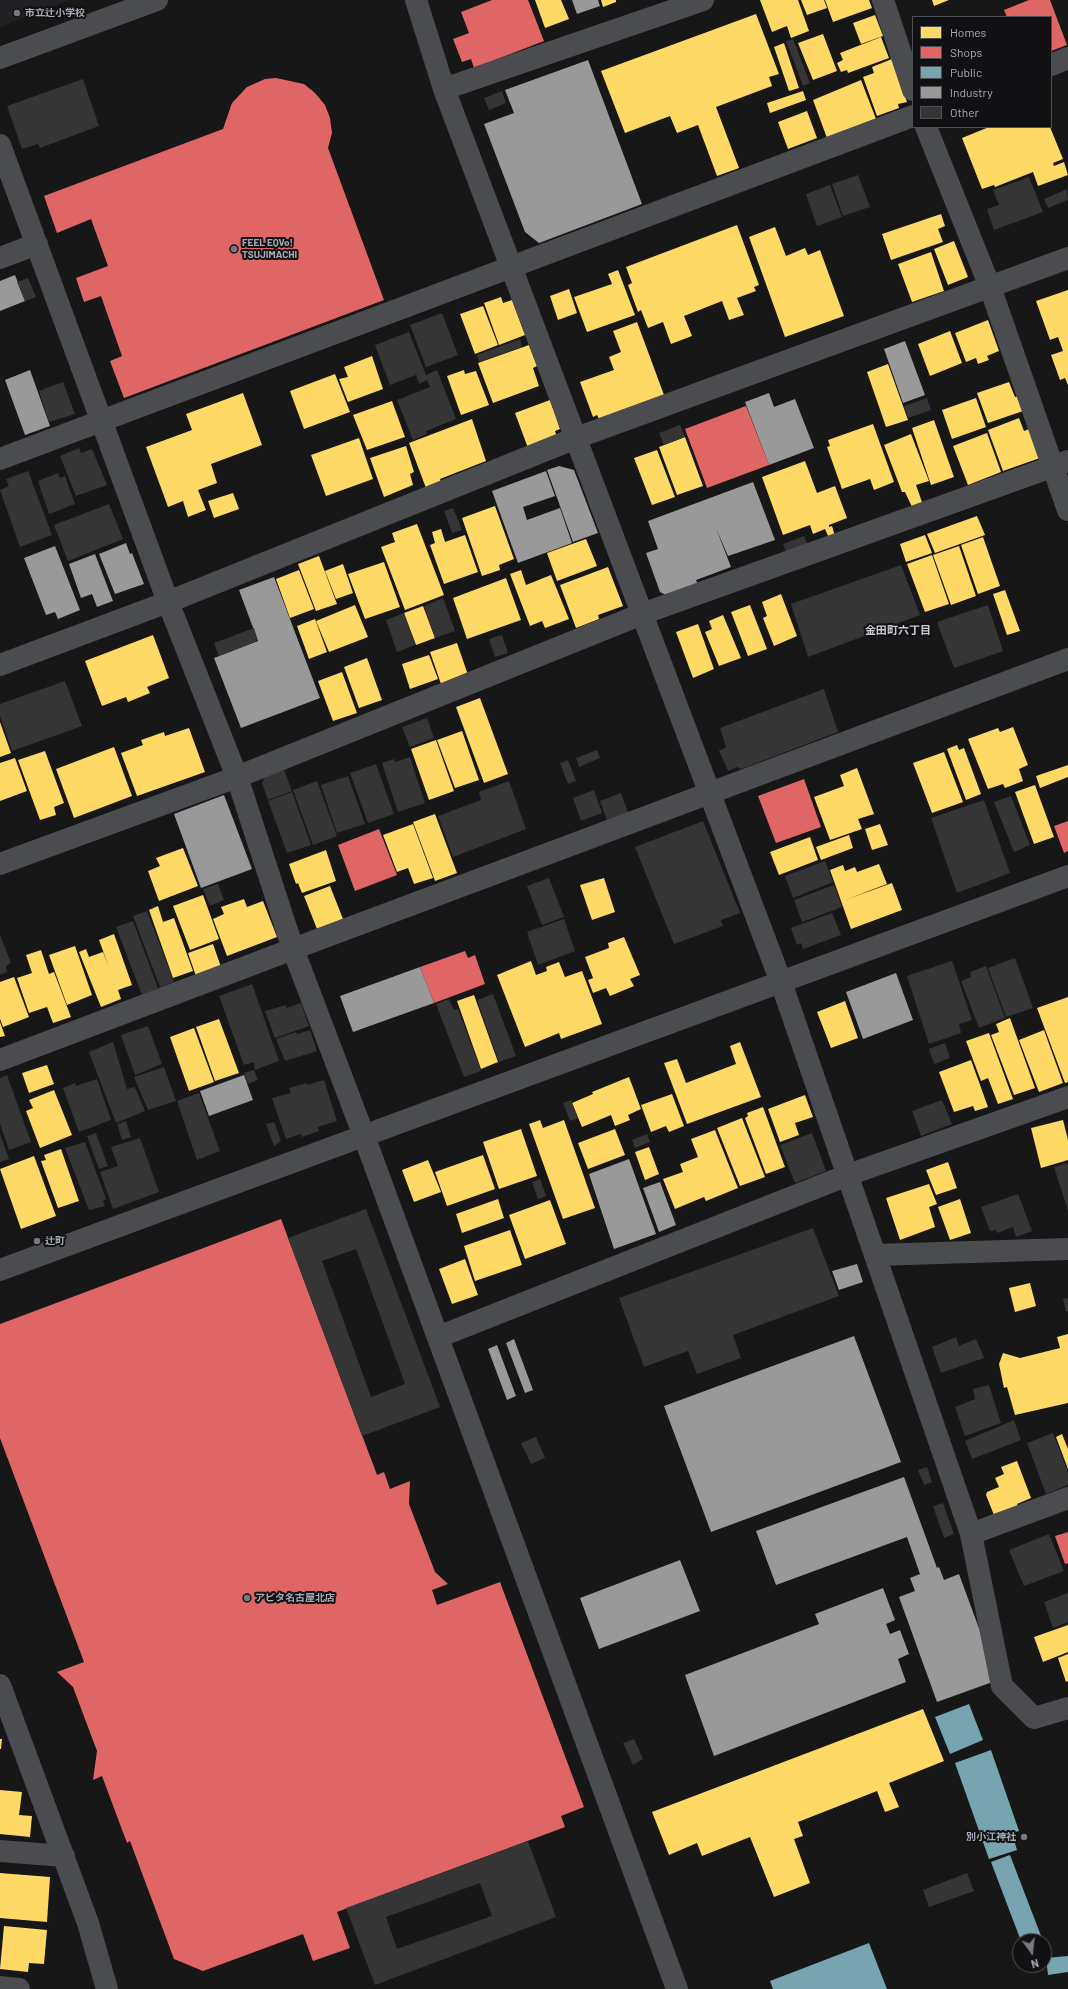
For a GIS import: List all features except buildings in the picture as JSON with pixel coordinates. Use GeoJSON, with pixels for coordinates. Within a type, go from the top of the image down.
{"type":"FeatureCollection","features":[{"type":"Feature","properties":{"kind":"street"},"geometry":{"type":"LineString","coordinates":[[0,58],[157,0]]}},
{"type":"Feature","properties":{"kind":"street"},"geometry":{"type":"LineString","coordinates":[[416,0],[444,89],[781,982],[971,1534],[1002,1686],[1034,1718],[1068,1708]]}},
{"type":"Feature","properties":{"kind":"street"},"geometry":{"type":"LineString","coordinates":[[444,89],[703,0]]}},
{"type":"Feature","properties":{"kind":"street"},"geometry":{"type":"LineString","coordinates":[[883,0],[912,87]]}},
{"type":"Feature","properties":{"kind":"street"},"geometry":{"type":"LineString","coordinates":[[1052,64],[1068,58]]}},
{"type":"Feature","properties":{"kind":"street"},"geometry":{"type":"LineString","coordinates":[[0,459],[912,116]]}},
{"type":"Feature","properties":{"kind":"street"},"geometry":{"type":"LineString","coordinates":[[926,128],[1060,464],[1068,510]]}},
{"type":"Feature","properties":{"kind":"street"},"geometry":{"type":"LineString","coordinates":[[0,145],[168,602],[237,776],[293,949],[364,1136],[677,1989]]}},
{"type":"Feature","properties":{"kind":"street"},"geometry":{"type":"LineString","coordinates":[[0,258],[37,244]]}},
{"type":"Feature","properties":{"kind":"street"},"geometry":{"type":"LineString","coordinates":[[0,665],[168,602],[576,438],[1068,258]]}},
{"type":"Feature","properties":{"kind":"street"},"geometry":{"type":"LineString","coordinates":[[0,864],[237,776],[642,614],[1060,464]]}},
{"type":"Feature","properties":{"kind":"street"},"geometry":{"type":"LineString","coordinates":[[0,1060],[710,792],[1068,659]]}},
{"type":"Feature","properties":{"kind":"street"},"geometry":{"type":"LineString","coordinates":[[0,1270],[1068,876]]}},
{"type":"Feature","properties":{"kind":"street"},"geometry":{"type":"LineString","coordinates":[[438,1338],[848,1176],[1068,1097]]}},
{"type":"Feature","properties":{"kind":"street"},"geometry":{"type":"LineString","coordinates":[[875,1256],[1068,1249]]}},
{"type":"Feature","properties":{"kind":"street"},"geometry":{"type":"LineString","coordinates":[[971,1534],[1068,1498]]}},
{"type":"Feature","properties":{"kind":"street"},"geometry":{"type":"LineString","coordinates":[[0,1686],[88,1923],[107,1989]]}},
{"type":"Feature","properties":{"kind":"street"},"geometry":{"type":"LineString","coordinates":[[0,1851],[64,1856]]}},
{"type":"Feature","properties":{"kind":"street"},"geometry":{"type":"LineString","coordinates":[[0,1987],[19,1989]]}},
{"type":"Feature","properties":{"kind":"shaded area","name":"市立辻小学校"},"geometry":{"type":"Polygon","coordinates":[[[0,0],[69,0],[0,27],[0,0]]]}},
{"type":"Feature","properties":{"kind":"place","name":"市立辻小学校"},"geometry":{"type":"Point","coordinates":[17,13]}},
{"type":"Feature","properties":{"kind":"place","name":"FEEL EQVo! TSUJIMACHI"},"geometry":{"type":"Point","coordinates":[234,249]}},
{"type":"Feature","properties":{"kind":"place","name":"辻町"},"geometry":{"type":"Point","coordinates":[37,1241]}},
{"type":"Feature","properties":{"kind":"place","name":"アピタ名古屋北店"},"geometry":{"type":"Point","coordinates":[247,1598]}},
{"type":"Feature","properties":{"kind":"place","name":"別小江神社"},"geometry":{"type":"Point","coordinates":[1024,1837]}},
{"type":"Feature","properties":{"kind":"district","name":"金田町六丁目"},"geometry":{"type":"Point","coordinates":[898,630]}}]}
